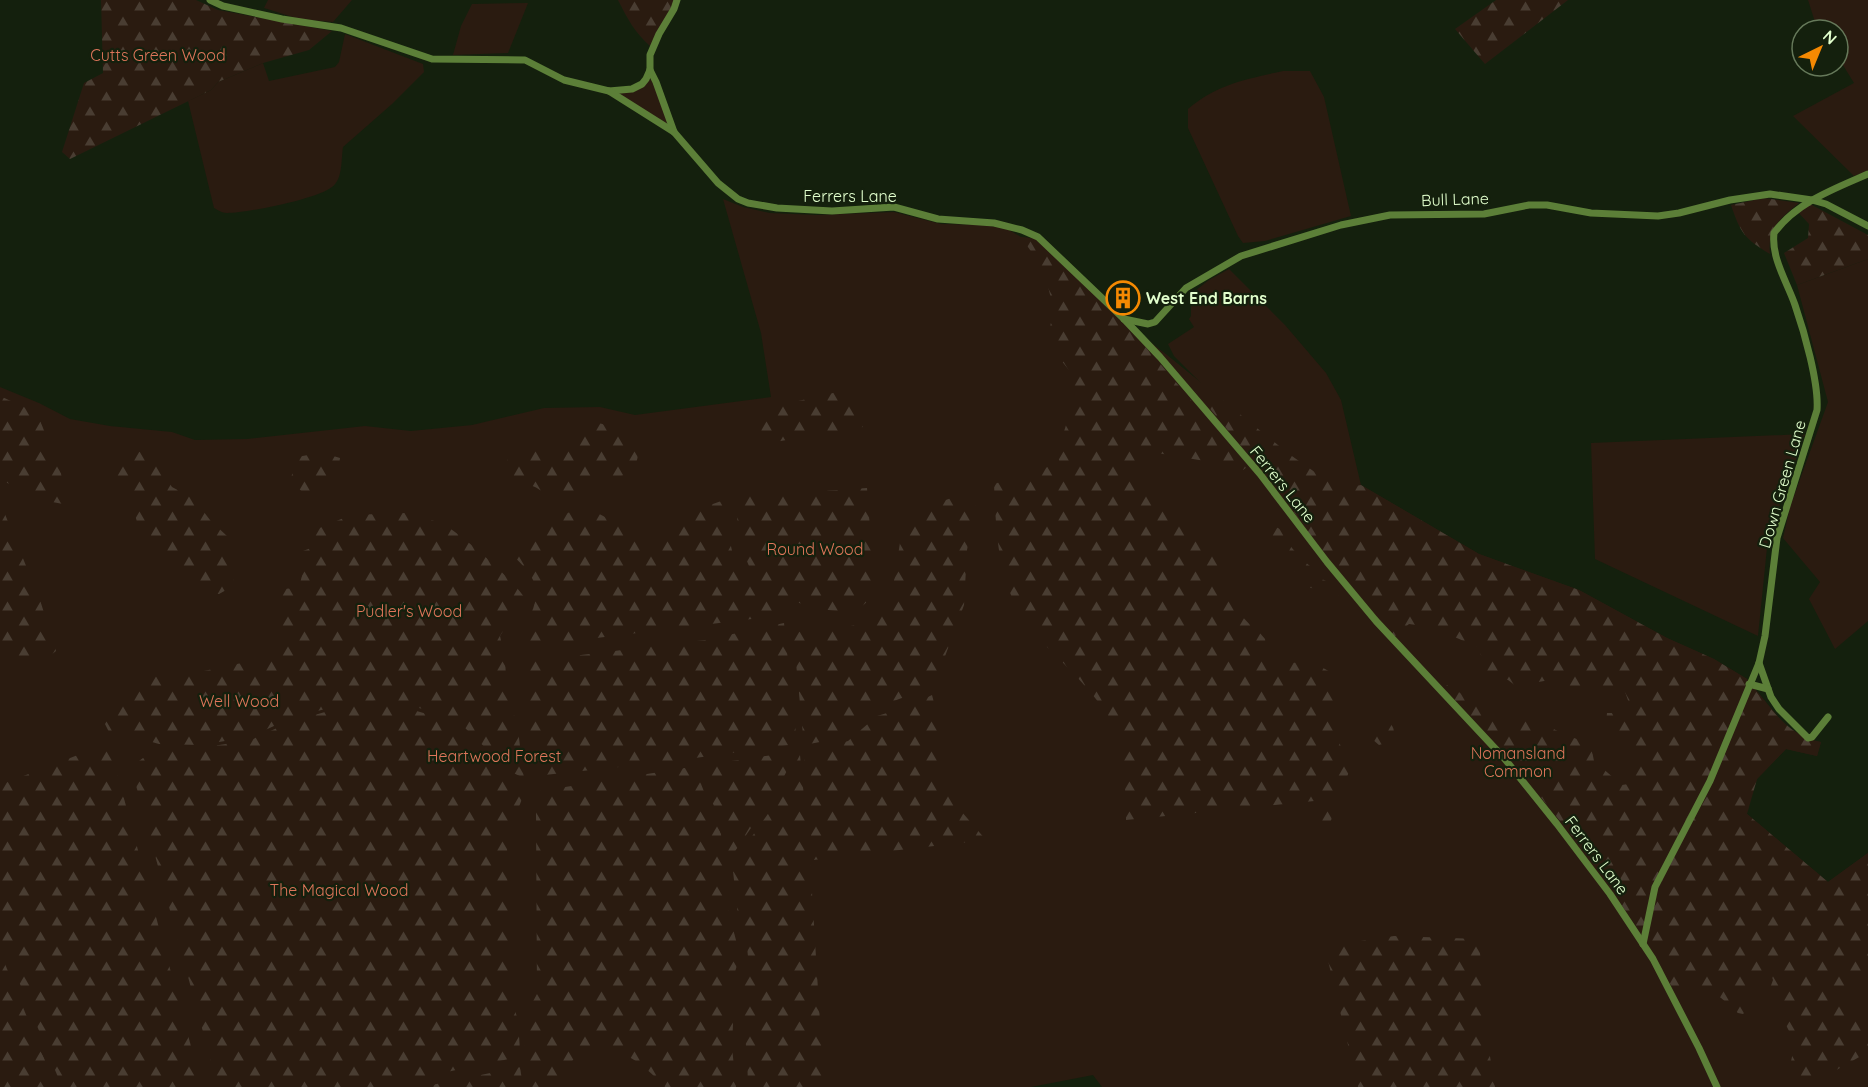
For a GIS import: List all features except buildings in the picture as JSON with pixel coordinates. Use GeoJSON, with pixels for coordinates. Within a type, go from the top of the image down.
{"type":"FeatureCollection","features":[{"type":"Feature","properties":{"kind":"street"},"geometry":{"type":"LineString","coordinates":[[210,0],[223,6],[282,19],[341,28],[432,59],[525,60],[564,80],[609,91],[638,87],[646,79],[650,70],[650,55],[658,34],[677,0]]}},
{"type":"Feature","properties":{"kind":"street","name":"Ferrers Lane"},"geometry":{"type":"LineString","coordinates":[[650,70],[674,132]]}},
{"type":"Feature","properties":{"kind":"street","name":"Ferrers Lane"},"geometry":{"type":"LineString","coordinates":[[609,91],[674,132],[718,183],[738,199],[748,203],[777,208],[832,211],[894,207],[938,219],[975,220],[1022,230],[1038,237],[1124,319],[1160,357],[1260,474],[1327,562],[1376,621],[1504,758],[1585,860],[1628,920],[1670,991],[1717,1087]]}},
{"type":"Feature","properties":{"kind":"street","name":"Down Green Lane"},"geometry":{"type":"LineString","coordinates":[[1643,944],[1655,887],[1710,781],[1759,663],[1765,636],[1777,538],[1812,428],[1818,398],[1796,306],[1774,249],[1774,233],[1794,211],[1868,174]]}},
{"type":"Feature","properties":{"kind":"street","name":"Bull Lane"},"geometry":{"type":"LineString","coordinates":[[1124,319],[1142,324],[1155,322],[1186,288],[1241,256],[1341,225],[1390,215],[1484,214],[1529,205],[1548,205],[1591,213],[1658,216],[1730,200],[1770,194],[1812,200]]}},
{"type":"Feature","properties":{"kind":"street"},"geometry":{"type":"LineString","coordinates":[[1812,200],[1826,204],[1868,226]]}},
{"type":"Feature","properties":{"kind":"street"},"geometry":{"type":"LineString","coordinates":[[1759,663],[1768,689],[1779,709],[1808,738],[1828,717]]}},
{"type":"Feature","properties":{"kind":"street"},"geometry":{"type":"LineString","coordinates":[[1749,684],[1768,689]]}},
{"type":"Feature","properties":{"kind":"green space","name":"Cutts Green Wood"},"geometry":{"type":"Polygon","coordinates":[[[101,0],[196,0],[218,10],[332,31],[309,50],[263,63],[218,82],[211,90],[70,159],[62,152],[84,83],[103,73],[101,0]]]}},
{"type":"Feature","properties":{"kind":"green space"},"geometry":{"type":"Polygon","coordinates":[[[268,0],[352,0],[333,22],[299,19],[264,8],[268,0]]]}},
{"type":"Feature","properties":{"kind":"green space"},"geometry":{"type":"Polygon","coordinates":[[[618,0],[674,0],[671,12],[650,46],[632,25],[618,0]]]}},
{"type":"Feature","properties":{"kind":"green space"},"geometry":{"type":"Polygon","coordinates":[[[1496,0],[1568,0],[1485,64],[1455,29],[1496,0]]]}},
{"type":"Feature","properties":{"kind":"green space"},"geometry":{"type":"Polygon","coordinates":[[[1808,0],[1868,0],[1868,171],[1854,176],[1793,116],[1854,83],[1850,76],[1850,18],[1814,18],[1808,0]]]}},
{"type":"Feature","properties":{"kind":"green space"},"geometry":{"type":"Polygon","coordinates":[[[528,3],[508,53],[453,55],[461,26],[472,4],[528,3]]]}},
{"type":"Feature","properties":{"kind":"green space"},"geometry":{"type":"Polygon","coordinates":[[[345,34],[423,64],[424,72],[343,147],[340,174],[336,184],[332,187],[312,196],[265,208],[227,213],[214,208],[188,101],[211,90],[218,82],[263,63],[269,81],[335,67],[339,62],[345,34]]]}},
{"type":"Feature","properties":{"kind":"green space"},"geometry":{"type":"Polygon","coordinates":[[[1283,71],[1310,71],[1324,97],[1351,216],[1265,241],[1243,243],[1188,128],[1188,109],[1221,88],[1283,71]]]}},
{"type":"Feature","properties":{"kind":"green space"},"geometry":{"type":"Polygon","coordinates":[[[650,79],[653,81],[669,127],[618,93],[650,79]]]}},
{"type":"Feature","properties":{"kind":"green space"},"geometry":{"type":"Polygon","coordinates":[[[1764,198],[1799,203],[1781,219],[1773,230],[1770,254],[1754,244],[1744,234],[1731,205],[1764,198]]]}},
{"type":"Feature","properties":{"kind":"green space"},"geometry":{"type":"Polygon","coordinates":[[[723,199],[743,207],[770,213],[817,215],[894,212],[941,224],[986,225],[1009,230],[1021,237],[1038,239],[1105,305],[1201,383],[1174,356],[1168,344],[1194,327],[1189,319],[1191,294],[1209,280],[1229,269],[1285,325],[1326,373],[1341,400],[1361,485],[1479,554],[1579,590],[1667,638],[1714,659],[1747,679],[1785,725],[1808,740],[1821,742],[1817,756],[1786,749],[1757,779],[1746,813],[1828,882],[1868,853],[1868,1087],[1102,1087],[1093,1075],[1031,1087],[0,1087],[0,387],[70,419],[110,426],[172,432],[195,440],[247,439],[365,426],[411,431],[472,425],[544,408],[600,407],[635,415],[771,397],[761,333],[723,199]]]}},
{"type":"Feature","properties":{"kind":"green space"},"geometry":{"type":"Polygon","coordinates":[[[1810,204],[1868,235],[1868,259],[1797,285],[1784,253],[1808,238],[1809,224],[1797,211],[1810,204]]]}},
{"type":"Feature","properties":{"kind":"green space"},"geometry":{"type":"Polygon","coordinates":[[[1021,237],[1038,239],[1104,305],[1152,354],[1247,467],[1243,470],[1233,461],[1205,461],[1157,453],[1134,467],[1142,482],[1161,498],[1181,527],[1190,528],[1193,536],[1201,538],[1202,552],[1209,552],[1217,546],[1225,554],[1218,565],[1215,577],[1238,612],[1253,628],[1260,627],[1259,632],[1265,639],[1267,654],[1273,664],[1312,664],[1336,676],[1340,697],[1335,732],[1350,769],[1330,823],[1321,826],[1324,800],[1126,820],[1123,765],[1115,727],[1089,690],[1042,642],[1025,621],[1012,598],[999,551],[994,484],[1060,463],[1057,454],[1076,393],[1069,370],[1046,342],[1054,311],[1044,270],[1021,237]]]}},
{"type":"Feature","properties":{"kind":"green space"},"geometry":{"type":"Polygon","coordinates":[[[1868,259],[1868,621],[1835,649],[1809,599],[1820,582],[1783,538],[1790,507],[1828,402],[1797,285],[1868,259]]]}},
{"type":"Feature","properties":{"kind":"green space","name":"Nomansland Common"},"geometry":{"type":"Polygon","coordinates":[[[1162,351],[1289,454],[1339,489],[1361,485],[1479,554],[1579,590],[1667,638],[1714,659],[1747,679],[1748,684],[1715,764],[1656,878],[1643,933],[1640,933],[1596,868],[1548,806],[1443,690],[1447,685],[1501,724],[1511,725],[1535,719],[1565,735],[1586,742],[1591,746],[1594,761],[1622,785],[1628,784],[1635,776],[1633,760],[1623,740],[1606,724],[1607,713],[1624,713],[1630,706],[1624,689],[1624,679],[1610,690],[1591,687],[1567,695],[1562,680],[1516,686],[1508,680],[1488,674],[1478,647],[1431,627],[1409,624],[1394,637],[1324,555],[1285,499],[1162,351]]]}},
{"type":"Feature","properties":{"kind":"green space"},"geometry":{"type":"Polygon","coordinates":[[[853,390],[859,394],[863,427],[763,444],[758,407],[785,404],[853,390]]]}},
{"type":"Feature","properties":{"kind":"green space"},"geometry":{"type":"Polygon","coordinates":[[[0,396],[37,413],[61,473],[65,501],[63,504],[47,501],[3,481],[0,473],[0,396]]]}},
{"type":"Feature","properties":{"kind":"green space"},"geometry":{"type":"Polygon","coordinates":[[[594,422],[625,433],[636,444],[637,460],[630,472],[588,488],[557,494],[542,492],[517,478],[510,471],[507,450],[558,448],[569,442],[584,426],[594,422]]]}},
{"type":"Feature","properties":{"kind":"green space"},"geometry":{"type":"Polygon","coordinates":[[[1805,434],[1768,538],[1758,636],[1595,559],[1591,443],[1805,434]]]}},
{"type":"Feature","properties":{"kind":"green space"},"geometry":{"type":"Polygon","coordinates":[[[151,451],[155,463],[172,487],[194,499],[210,520],[228,537],[235,572],[228,589],[219,594],[208,593],[196,586],[153,537],[143,531],[134,511],[118,487],[115,464],[136,452],[151,451]]]}},
{"type":"Feature","properties":{"kind":"green space"},"geometry":{"type":"Polygon","coordinates":[[[330,455],[340,458],[338,472],[327,495],[307,496],[291,478],[297,457],[330,455]]]}},
{"type":"Feature","properties":{"kind":"green space","name":"Round Wood"},"geometry":{"type":"Polygon","coordinates":[[[867,488],[874,583],[871,596],[864,604],[856,609],[836,611],[782,598],[764,588],[750,569],[742,546],[734,497],[867,488]]]}},
{"type":"Feature","properties":{"kind":"green space"},"geometry":{"type":"Polygon","coordinates":[[[973,491],[978,492],[967,550],[964,605],[934,686],[875,708],[841,738],[804,745],[793,632],[841,628],[865,622],[883,611],[891,595],[902,530],[909,512],[973,491]]]}},
{"type":"Feature","properties":{"kind":"green space"},"geometry":{"type":"Polygon","coordinates":[[[724,500],[729,537],[737,564],[753,586],[783,608],[784,615],[523,647],[525,630],[535,604],[535,586],[529,572],[509,552],[524,540],[567,513],[584,509],[614,522],[645,550],[688,513],[724,500]]]}},
{"type":"Feature","properties":{"kind":"green space"},"geometry":{"type":"Polygon","coordinates":[[[0,502],[40,600],[56,651],[51,655],[29,644],[0,612],[0,502]]]}},
{"type":"Feature","properties":{"kind":"green space","name":"Pudler's Wood"},"geometry":{"type":"Polygon","coordinates":[[[405,513],[449,528],[500,570],[524,597],[500,636],[524,778],[509,771],[461,724],[430,711],[386,699],[332,707],[289,719],[250,737],[200,745],[159,744],[124,734],[112,738],[98,710],[124,696],[141,673],[166,679],[251,661],[275,653],[283,634],[280,618],[281,589],[299,588],[303,571],[295,554],[311,548],[312,531],[351,515],[405,513]]]}},
{"type":"Feature","properties":{"kind":"green space"},"geometry":{"type":"Polygon","coordinates":[[[1276,527],[1282,531],[1292,548],[1310,566],[1307,572],[1293,571],[1282,548],[1272,544],[1269,535],[1276,527]]]}},
{"type":"Feature","properties":{"kind":"green space"},"geometry":{"type":"Polygon","coordinates":[[[1316,576],[1328,582],[1339,595],[1332,603],[1323,598],[1318,590],[1308,588],[1309,577],[1316,576]]]}},
{"type":"Feature","properties":{"kind":"green space"},"geometry":{"type":"Polygon","coordinates":[[[0,617],[31,653],[31,656],[13,658],[0,655],[0,617]]]}},
{"type":"Feature","properties":{"kind":"green space"},"geometry":{"type":"Polygon","coordinates":[[[784,623],[797,744],[666,762],[535,776],[523,662],[705,640],[784,623]]]}},
{"type":"Feature","properties":{"kind":"green space"},"geometry":{"type":"Polygon","coordinates":[[[1751,686],[1790,728],[1821,742],[1817,756],[1786,749],[1757,779],[1747,814],[1828,882],[1868,853],[1868,980],[1851,986],[1848,1000],[1853,1013],[1863,1009],[1868,1019],[1868,1052],[1810,1085],[1803,1084],[1791,1072],[1790,1066],[1795,1043],[1769,991],[1773,980],[1770,971],[1767,969],[1759,972],[1750,980],[1743,1014],[1738,1013],[1709,991],[1672,987],[1649,948],[1648,941],[1656,893],[1751,686]]]}},
{"type":"Feature","properties":{"kind":"green space"},"geometry":{"type":"Polygon","coordinates":[[[932,695],[943,737],[939,776],[955,804],[986,840],[813,860],[804,754],[848,741],[877,716],[907,707],[932,695]]]}},
{"type":"Feature","properties":{"kind":"green space","name":"The Magical Wood"},"geometry":{"type":"Polygon","coordinates":[[[382,701],[427,714],[460,727],[506,774],[518,780],[522,799],[507,837],[509,992],[518,1020],[520,1051],[514,1058],[375,1087],[218,1087],[131,767],[143,758],[153,759],[161,749],[200,748],[251,740],[290,722],[332,710],[382,701]]]}},
{"type":"Feature","properties":{"kind":"green space"},"geometry":{"type":"Polygon","coordinates":[[[1381,717],[1391,724],[1394,732],[1390,740],[1379,745],[1372,739],[1370,731],[1373,722],[1381,717]]]}},
{"type":"Feature","properties":{"kind":"green space"},"geometry":{"type":"Polygon","coordinates":[[[109,743],[202,1087],[62,1087],[0,935],[0,785],[109,743]]]}},
{"type":"Feature","properties":{"kind":"green space"},"geometry":{"type":"Polygon","coordinates":[[[796,753],[777,790],[729,860],[725,832],[697,766],[796,753]]]}},
{"type":"Feature","properties":{"kind":"green space"},"geometry":{"type":"Polygon","coordinates":[[[800,755],[810,860],[824,1087],[748,1087],[747,1053],[740,1002],[748,957],[746,936],[738,916],[731,866],[770,811],[800,755]]]}},
{"type":"Feature","properties":{"kind":"green space"},"geometry":{"type":"Polygon","coordinates":[[[691,767],[701,784],[721,834],[723,865],[721,883],[737,944],[737,965],[726,1003],[733,1024],[732,1047],[736,1087],[665,1087],[648,1070],[624,1054],[592,1044],[572,1061],[558,1087],[529,1087],[522,1022],[537,994],[536,814],[540,791],[691,767]]]}},
{"type":"Feature","properties":{"kind":"green space"},"geometry":{"type":"Polygon","coordinates":[[[1394,936],[1479,939],[1486,1032],[1495,1087],[1358,1087],[1326,952],[1314,948],[1394,936]]]}},
{"type":"Feature","properties":{"kind":"green space"},"geometry":{"type":"Polygon","coordinates":[[[0,952],[56,1087],[0,1087],[0,952]]]}},
{"type":"Feature","properties":{"kind":"green space"},"geometry":{"type":"Polygon","coordinates":[[[520,1067],[523,1087],[422,1087],[520,1067]]]}},
{"type":"Feature","properties":{"kind":"place","name":"West End Barns"},"geometry":{"type":"Point","coordinates":[1123,298]}},
{"type":"Feature","properties":{"kind":"park label","name":"Well Wood"},"geometry":{"type":"Point","coordinates":[239,701]}},
{"type":"Feature","properties":{"kind":"park label","name":"Heartwood Forest"},"geometry":{"type":"Point","coordinates":[494,756]}}]}
